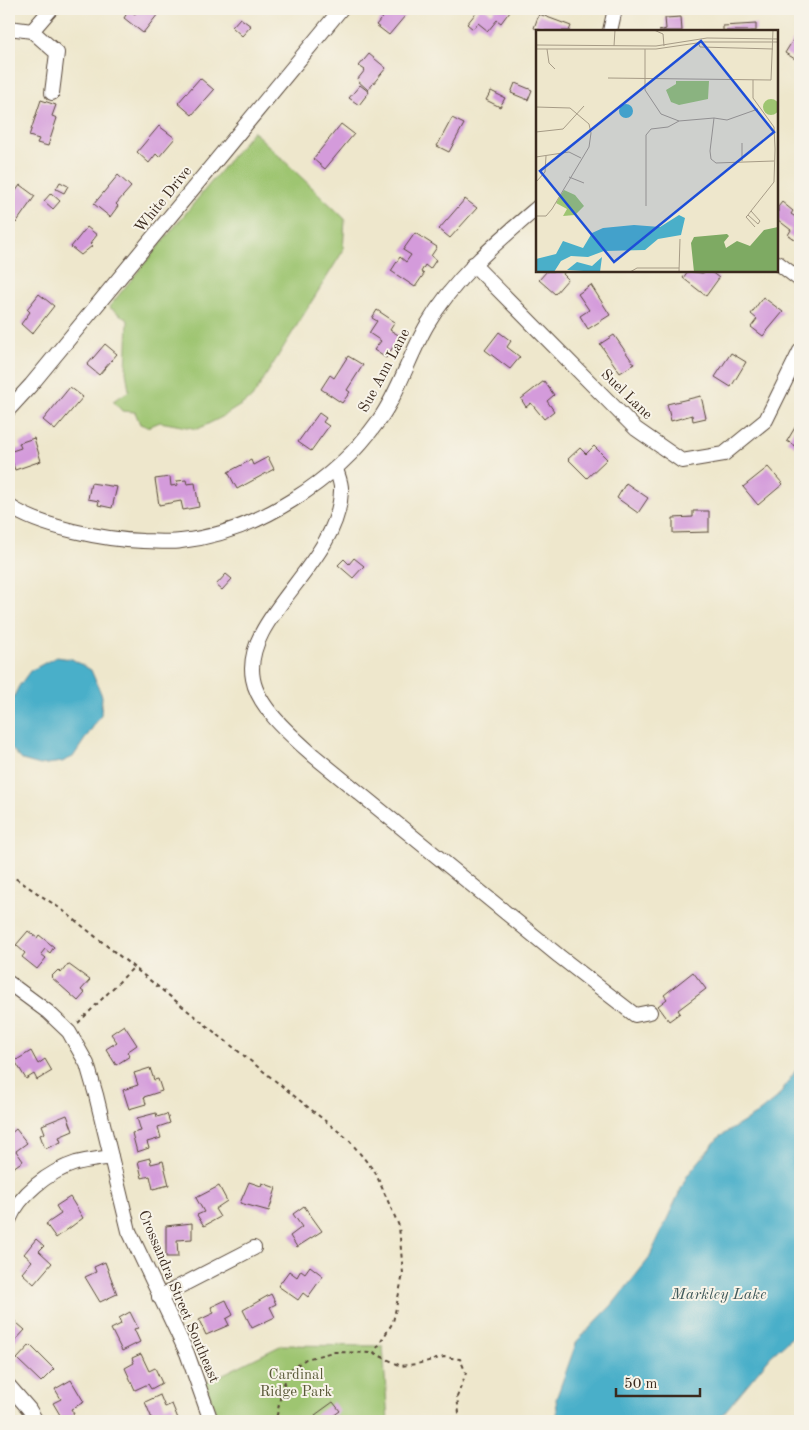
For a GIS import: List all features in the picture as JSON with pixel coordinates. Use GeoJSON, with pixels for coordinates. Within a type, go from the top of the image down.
{"type":"FeatureCollection","features":[{"type":"Feature","properties":{"kind":"street"},"geometry":{"type":"LineString","coordinates":[[32,32],[51,9]]}},
{"type":"Feature","properties":{"kind":"street","name":"White Drive"},"geometry":{"type":"LineString","coordinates":[[9,409],[32,385],[341,9]]}},
{"type":"Feature","properties":{"kind":"street"},"geometry":{"type":"LineString","coordinates":[[610,30],[615,9]]}},
{"type":"Feature","properties":{"kind":"street"},"geometry":{"type":"LineString","coordinates":[[9,28],[32,32],[57,54],[52,93]]}},
{"type":"Feature","properties":{"kind":"street","name":"Sue Ann Lane"},"geometry":{"type":"LineString","coordinates":[[9,506],[22,515],[89,534],[125,540],[181,542],[224,532],[291,503],[336,469],[380,420],[427,325],[473,264],[536,209]]}},
{"type":"Feature","properties":{"kind":"street","name":"Suel Lane"},"geometry":{"type":"LineString","coordinates":[[473,264],[636,430],[682,461],[724,454],[766,420],[800,351]]}},
{"type":"Feature","properties":{"kind":"street"},"geometry":{"type":"LineString","coordinates":[[779,264],[800,280]]}},
{"type":"Feature","properties":{"kind":"street"},"geometry":{"type":"LineString","coordinates":[[336,469],[342,489],[338,514],[323,549],[261,632],[254,652],[253,679],[264,704],[284,727],[314,756],[552,950],[635,1015],[650,1012]]}},
{"type":"Feature","properties":{"kind":"street","name":"Crossandra Street Southeast"},"geometry":{"type":"LineString","coordinates":[[9,983],[28,995],[68,1032],[87,1064],[129,1230],[187,1353],[211,1421]]}},
{"type":"Feature","properties":{"kind":"street"},"geometry":{"type":"LineString","coordinates":[[9,1220],[28,1192],[50,1176],[76,1163],[111,1158]]}},
{"type":"Feature","properties":{"kind":"street"},"geometry":{"type":"LineString","coordinates":[[159,1297],[254,1248]]}},
{"type":"Feature","properties":{"kind":"street"},"geometry":{"type":"LineString","coordinates":[[9,1386],[16,1392],[36,1421]]}},
{"type":"Feature","properties":{"kind":"path"},"geometry":{"type":"LineString","coordinates":[[9,874],[61,909],[349,1140],[375,1172],[399,1226],[403,1274],[393,1322],[374,1353]]}},
{"type":"Feature","properties":{"kind":"path"},"geometry":{"type":"LineString","coordinates":[[68,1032],[133,968]]}},
{"type":"Feature","properties":{"kind":"path"},"geometry":{"type":"LineString","coordinates":[[262,1421],[276,1415],[282,1388],[291,1369],[306,1359],[333,1352],[374,1353],[401,1366],[444,1357],[460,1359],[466,1373],[457,1397],[460,1421]]}},
{"type":"Feature","properties":{"kind":"green space"},"geometry":{"type":"Polygon","coordinates":[[[253,131],[345,219],[343,251],[252,398],[222,417],[198,429],[160,422],[148,427],[140,424],[135,412],[122,411],[113,401],[129,391],[126,371],[128,320],[109,307],[253,131]]]}},
{"type":"Feature","properties":{"kind":"green space","name":"Cardinal Ridge Park"},"geometry":{"type":"Polygon","coordinates":[[[282,1345],[383,1346],[388,1421],[219,1421],[205,1383],[282,1345]]]}},
{"type":"Feature","properties":{"kind":"water"},"geometry":{"type":"Polygon","coordinates":[[[56,657],[72,659],[91,670],[102,696],[101,715],[73,757],[62,762],[40,765],[22,760],[9,746],[9,706],[19,686],[30,671],[56,657]]]}},
{"type":"Feature","properties":{"kind":"water","name":"Markley Lake"},"geometry":{"type":"Polygon","coordinates":[[[800,1064],[800,1330],[771,1356],[717,1421],[558,1421],[556,1399],[577,1341],[612,1305],[648,1260],[687,1176],[719,1137],[757,1114],[777,1098],[800,1064]]]}},
{"type":"Feature","properties":{"kind":"building"},"geometry":{"type":"Polygon","coordinates":[[[139,9],[151,9],[158,14],[143,33],[124,18],[129,10],[135,14],[139,9]]]}},
{"type":"Feature","properties":{"kind":"building"},"geometry":{"type":"Polygon","coordinates":[[[389,9],[396,9],[405,16],[389,35],[376,25],[389,9]]]}},
{"type":"Feature","properties":{"kind":"building"},"geometry":{"type":"Polygon","coordinates":[[[479,9],[485,9],[492,13],[495,9],[507,9],[510,11],[501,23],[497,20],[488,31],[478,23],[473,29],[467,24],[479,9]]]}},
{"type":"Feature","properties":{"kind":"building"},"geometry":{"type":"Polygon","coordinates":[[[539,14],[571,26],[569,30],[540,30],[534,28],[539,14]]]}},
{"type":"Feature","properties":{"kind":"building"},"geometry":{"type":"Polygon","coordinates":[[[681,17],[682,30],[662,30],[666,29],[665,18],[681,17]]]}},
{"type":"Feature","properties":{"kind":"building"},"geometry":{"type":"Polygon","coordinates":[[[240,18],[251,26],[242,36],[232,27],[240,18]]]}},
{"type":"Feature","properties":{"kind":"building"},"geometry":{"type":"Polygon","coordinates":[[[756,24],[756,30],[723,30],[723,26],[756,24]]]}},
{"type":"Feature","properties":{"kind":"building"},"geometry":{"type":"Polygon","coordinates":[[[793,40],[800,44],[800,62],[785,53],[793,40]]]}},
{"type":"Feature","properties":{"kind":"building"},"geometry":{"type":"Polygon","coordinates":[[[369,54],[386,68],[368,90],[357,80],[365,70],[359,66],[369,54]]]}},
{"type":"Feature","properties":{"kind":"building"},"geometry":{"type":"Polygon","coordinates":[[[200,78],[214,90],[192,115],[178,103],[200,78]]]}},
{"type":"Feature","properties":{"kind":"building"},"geometry":{"type":"Polygon","coordinates":[[[515,83],[532,90],[528,100],[511,93],[515,83]]]}},
{"type":"Feature","properties":{"kind":"building"},"geometry":{"type":"Polygon","coordinates":[[[360,85],[369,92],[359,105],[349,98],[360,85]]]}},
{"type":"Feature","properties":{"kind":"building"},"geometry":{"type":"Polygon","coordinates":[[[491,91],[505,98],[500,107],[486,100],[491,91]]]}},
{"type":"Feature","properties":{"kind":"building"},"geometry":{"type":"Polygon","coordinates":[[[41,100],[56,105],[52,116],[57,118],[48,146],[37,143],[39,139],[29,136],[41,100]]]}},
{"type":"Feature","properties":{"kind":"building"},"geometry":{"type":"Polygon","coordinates":[[[452,118],[464,124],[449,152],[437,146],[452,118]]]}},
{"type":"Feature","properties":{"kind":"building"},"geometry":{"type":"Polygon","coordinates":[[[341,124],[354,134],[325,169],[313,159],[341,124]]]}},
{"type":"Feature","properties":{"kind":"building"},"geometry":{"type":"Polygon","coordinates":[[[159,126],[175,138],[159,157],[156,154],[149,163],[137,152],[159,126]]]}},
{"type":"Feature","properties":{"kind":"building"},"geometry":{"type":"Polygon","coordinates":[[[118,175],[131,187],[116,204],[118,206],[110,217],[94,204],[118,175]]]}},
{"type":"Feature","properties":{"kind":"building"},"geometry":{"type":"Polygon","coordinates":[[[60,182],[68,186],[64,193],[56,189],[60,182]]]}},
{"type":"Feature","properties":{"kind":"building"},"geometry":{"type":"Polygon","coordinates":[[[20,185],[35,196],[16,223],[9,218],[9,201],[20,185]]]}},
{"type":"Feature","properties":{"kind":"building"},"geometry":{"type":"Polygon","coordinates":[[[51,193],[60,201],[53,209],[44,201],[51,193]]]}},
{"type":"Feature","properties":{"kind":"building"},"geometry":{"type":"Polygon","coordinates":[[[465,199],[477,208],[450,238],[439,229],[465,199]]]}},
{"type":"Feature","properties":{"kind":"building"},"geometry":{"type":"Polygon","coordinates":[[[782,202],[793,211],[791,214],[800,220],[799,243],[788,235],[791,230],[779,221],[779,206],[782,202]]]}},
{"type":"Feature","properties":{"kind":"building"},"geometry":{"type":"Polygon","coordinates":[[[87,227],[97,235],[90,244],[92,246],[81,255],[71,247],[87,227]]]}},
{"type":"Feature","properties":{"kind":"building"},"geometry":{"type":"Polygon","coordinates":[[[415,233],[437,247],[431,256],[436,260],[430,269],[425,265],[421,272],[424,274],[415,287],[391,271],[400,257],[406,262],[411,255],[403,250],[415,233]]]}},
{"type":"Feature","properties":{"kind":"building"},"geometry":{"type":"Polygon","coordinates":[[[546,272],[564,272],[563,274],[568,279],[555,294],[539,280],[546,272]]]}},
{"type":"Feature","properties":{"kind":"building"},"geometry":{"type":"Polygon","coordinates":[[[687,272],[711,272],[719,278],[706,296],[683,278],[687,272]]]}},
{"type":"Feature","properties":{"kind":"building"},"geometry":{"type":"Polygon","coordinates":[[[591,285],[610,315],[588,329],[580,316],[589,310],[578,294],[591,285]]]}},
{"type":"Feature","properties":{"kind":"building"},"geometry":{"type":"Polygon","coordinates":[[[39,294],[54,306],[32,334],[21,324],[30,312],[27,309],[39,294]]]}},
{"type":"Feature","properties":{"kind":"building"},"geometry":{"type":"Polygon","coordinates":[[[763,297],[783,312],[763,336],[751,327],[757,319],[751,314],[763,297]]]}},
{"type":"Feature","properties":{"kind":"building"},"geometry":{"type":"Polygon","coordinates":[[[377,310],[395,322],[390,330],[400,336],[386,358],[374,350],[381,341],[369,333],[377,321],[372,318],[377,310]]]}},
{"type":"Feature","properties":{"kind":"building"},"geometry":{"type":"Polygon","coordinates":[[[499,332],[511,341],[507,347],[520,357],[510,369],[485,350],[499,332]]]}},
{"type":"Feature","properties":{"kind":"building"},"geometry":{"type":"Polygon","coordinates":[[[614,335],[634,364],[620,373],[600,344],[614,335]]]}},
{"type":"Feature","properties":{"kind":"building"},"geometry":{"type":"Polygon","coordinates":[[[105,344],[117,354],[99,375],[87,365],[105,344]]]}},
{"type":"Feature","properties":{"kind":"building"},"geometry":{"type":"Polygon","coordinates":[[[731,353],[746,362],[731,387],[715,377],[731,353]]]}},
{"type":"Feature","properties":{"kind":"building"},"geometry":{"type":"Polygon","coordinates":[[[348,356],[363,365],[347,390],[350,392],[342,403],[321,389],[330,375],[334,378],[348,356]]]}},
{"type":"Feature","properties":{"kind":"building"},"geometry":{"type":"Polygon","coordinates":[[[544,381],[554,395],[547,401],[554,411],[544,419],[531,403],[526,407],[521,399],[544,381]]]}},
{"type":"Feature","properties":{"kind":"building"},"geometry":{"type":"Polygon","coordinates":[[[70,387],[83,397],[55,430],[43,420],[70,387]]]}},
{"type":"Feature","properties":{"kind":"building"},"geometry":{"type":"Polygon","coordinates":[[[701,396],[706,418],[693,421],[692,415],[671,421],[667,404],[701,396]]]}},
{"type":"Feature","properties":{"kind":"building"},"geometry":{"type":"Polygon","coordinates":[[[319,413],[326,418],[323,422],[329,426],[311,451],[298,442],[319,413]]]}},
{"type":"Feature","properties":{"kind":"building"},"geometry":{"type":"Polygon","coordinates":[[[800,419],[800,449],[787,441],[800,419]]]}},
{"type":"Feature","properties":{"kind":"building"},"geometry":{"type":"Polygon","coordinates":[[[34,438],[41,461],[15,470],[9,452],[21,448],[19,443],[34,438]]]}},
{"type":"Feature","properties":{"kind":"building"},"geometry":{"type":"Polygon","coordinates":[[[594,446],[607,459],[587,478],[568,459],[580,448],[586,454],[594,446]]]}},
{"type":"Feature","properties":{"kind":"building"},"geometry":{"type":"Polygon","coordinates":[[[268,457],[274,469],[237,489],[228,472],[251,460],[253,465],[268,457]]]}},
{"type":"Feature","properties":{"kind":"building"},"geometry":{"type":"Polygon","coordinates":[[[768,467],[783,484],[758,505],[743,487],[768,467]]]}},
{"type":"Feature","properties":{"kind":"building"},"geometry":{"type":"Polygon","coordinates":[[[170,477],[171,486],[178,485],[177,481],[186,480],[187,484],[195,483],[199,507],[183,510],[181,501],[159,505],[155,479],[170,477]]]}},
{"type":"Feature","properties":{"kind":"building"},"geometry":{"type":"Polygon","coordinates":[[[91,483],[117,487],[112,508],[98,505],[99,501],[88,499],[91,483]]]}},
{"type":"Feature","properties":{"kind":"building"},"geometry":{"type":"Polygon","coordinates":[[[626,483],[648,498],[638,513],[617,498],[626,483]]]}},
{"type":"Feature","properties":{"kind":"building"},"geometry":{"type":"Polygon","coordinates":[[[693,511],[709,511],[709,532],[673,533],[673,518],[693,517],[693,511]]]}},
{"type":"Feature","properties":{"kind":"building"},"geometry":{"type":"Polygon","coordinates":[[[354,558],[364,566],[353,578],[338,565],[344,559],[349,564],[354,558]]]}},
{"type":"Feature","properties":{"kind":"building"},"geometry":{"type":"Polygon","coordinates":[[[226,574],[232,579],[222,590],[216,585],[226,574]]]}},
{"type":"Feature","properties":{"kind":"building"},"geometry":{"type":"Polygon","coordinates":[[[28,931],[37,938],[39,935],[54,947],[50,953],[45,949],[41,954],[46,958],[37,969],[22,957],[25,953],[16,945],[28,931]]]}},
{"type":"Feature","properties":{"kind":"building"},"geometry":{"type":"Polygon","coordinates":[[[68,964],[90,980],[81,990],[85,993],[78,1001],[51,977],[58,970],[61,973],[68,964]]]}},
{"type":"Feature","properties":{"kind":"building"},"geometry":{"type":"Polygon","coordinates":[[[693,972],[706,989],[678,1010],[680,1013],[669,1021],[658,1006],[667,999],[664,995],[693,972]]]}},
{"type":"Feature","properties":{"kind":"building"},"geometry":{"type":"Polygon","coordinates":[[[124,1025],[137,1045],[127,1052],[130,1056],[116,1065],[106,1049],[117,1042],[111,1034],[124,1025]]]}},
{"type":"Feature","properties":{"kind":"building"},"geometry":{"type":"Polygon","coordinates":[[[31,1051],[38,1064],[45,1059],[52,1071],[37,1080],[34,1074],[26,1079],[15,1061],[31,1051]]]}},
{"type":"Feature","properties":{"kind":"building"},"geometry":{"type":"Polygon","coordinates":[[[150,1068],[154,1080],[158,1079],[162,1091],[144,1097],[146,1104],[129,1109],[123,1090],[138,1085],[134,1073],[150,1068]]]}},
{"type":"Feature","properties":{"kind":"building"},"geometry":{"type":"Polygon","coordinates":[[[156,1113],[157,1117],[167,1114],[170,1123],[158,1127],[161,1138],[147,1142],[149,1148],[137,1152],[132,1133],[141,1131],[137,1118],[156,1113]]]}},
{"type":"Feature","properties":{"kind":"building"},"geometry":{"type":"Polygon","coordinates":[[[67,1115],[73,1131],[59,1137],[61,1142],[45,1149],[40,1135],[45,1133],[42,1125],[67,1115]]]}},
{"type":"Feature","properties":{"kind":"building"},"geometry":{"type":"Polygon","coordinates":[[[16,1129],[27,1143],[16,1151],[23,1161],[13,1168],[9,1163],[9,1135],[16,1129]]]}},
{"type":"Feature","properties":{"kind":"building"},"geometry":{"type":"Polygon","coordinates":[[[150,1158],[151,1164],[163,1161],[169,1185],[153,1189],[150,1176],[142,1178],[138,1161],[150,1158]]]}},
{"type":"Feature","properties":{"kind":"building"},"geometry":{"type":"Polygon","coordinates":[[[249,1182],[261,1186],[262,1183],[276,1188],[269,1211],[240,1203],[249,1182]]]}},
{"type":"Feature","properties":{"kind":"building"},"geometry":{"type":"Polygon","coordinates":[[[219,1186],[227,1201],[215,1209],[220,1217],[204,1226],[197,1215],[204,1212],[196,1198],[219,1186]]]}},
{"type":"Feature","properties":{"kind":"building"},"geometry":{"type":"Polygon","coordinates":[[[70,1197],[83,1218],[56,1238],[46,1224],[61,1214],[56,1206],[70,1197]]]}},
{"type":"Feature","properties":{"kind":"building"},"geometry":{"type":"Polygon","coordinates":[[[304,1206],[322,1231],[297,1247],[290,1236],[302,1227],[293,1214],[304,1206]]]}},
{"type":"Feature","properties":{"kind":"building"},"geometry":{"type":"Polygon","coordinates":[[[192,1223],[192,1239],[177,1240],[178,1257],[166,1257],[166,1226],[192,1223]]]}},
{"type":"Feature","properties":{"kind":"building"},"geometry":{"type":"Polygon","coordinates":[[[36,1239],[44,1246],[39,1251],[52,1263],[34,1284],[22,1273],[32,1261],[24,1254],[36,1239]]]}},
{"type":"Feature","properties":{"kind":"building"},"geometry":{"type":"Polygon","coordinates":[[[105,1262],[117,1294],[100,1302],[85,1277],[96,1272],[94,1267],[105,1262]]]}},
{"type":"Feature","properties":{"kind":"building"},"geometry":{"type":"Polygon","coordinates":[[[310,1266],[323,1276],[308,1297],[303,1293],[298,1300],[278,1286],[289,1271],[297,1277],[301,1270],[305,1273],[310,1266]]]}},
{"type":"Feature","properties":{"kind":"building"},"geometry":{"type":"Polygon","coordinates":[[[271,1294],[276,1304],[270,1307],[275,1317],[252,1328],[243,1310],[271,1294]]]}},
{"type":"Feature","properties":{"kind":"building"},"geometry":{"type":"Polygon","coordinates":[[[226,1300],[233,1315],[226,1319],[229,1325],[206,1335],[199,1320],[214,1313],[211,1307],[226,1300]]]}},
{"type":"Feature","properties":{"kind":"building"},"geometry":{"type":"Polygon","coordinates":[[[130,1312],[138,1328],[134,1329],[140,1342],[122,1351],[111,1329],[121,1324],[119,1318],[130,1312]]]}},
{"type":"Feature","properties":{"kind":"building"},"geometry":{"type":"Polygon","coordinates":[[[9,1316],[25,1330],[14,1342],[9,1337],[9,1316]]]}},
{"type":"Feature","properties":{"kind":"building"},"geometry":{"type":"Polygon","coordinates":[[[30,1345],[54,1369],[41,1382],[17,1359],[30,1345]]]}},
{"type":"Feature","properties":{"kind":"building"},"geometry":{"type":"Polygon","coordinates":[[[141,1354],[149,1371],[155,1368],[162,1383],[151,1389],[148,1384],[135,1390],[125,1368],[134,1363],[132,1358],[141,1354]]]}},
{"type":"Feature","properties":{"kind":"building"},"geometry":{"type":"Polygon","coordinates":[[[71,1380],[84,1402],[71,1409],[74,1414],[63,1420],[53,1403],[61,1399],[55,1389],[71,1380]]]}},
{"type":"Feature","properties":{"kind":"building"},"geometry":{"type":"Polygon","coordinates":[[[160,1395],[165,1407],[172,1404],[179,1421],[153,1421],[145,1402],[160,1395]]]}},
{"type":"Feature","properties":{"kind":"building"},"geometry":{"type":"Polygon","coordinates":[[[333,1402],[340,1411],[326,1421],[319,1421],[315,1415],[333,1402]]]}}]}
